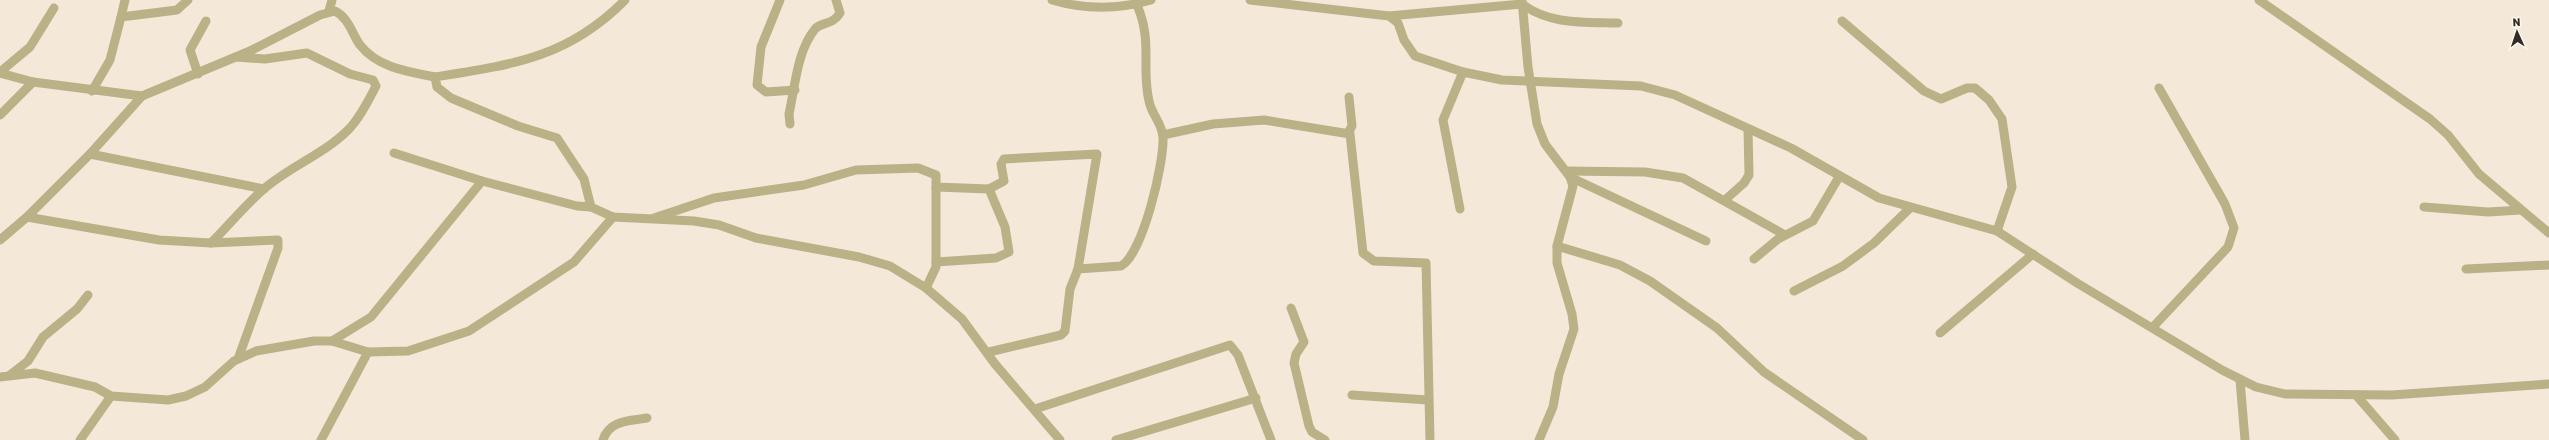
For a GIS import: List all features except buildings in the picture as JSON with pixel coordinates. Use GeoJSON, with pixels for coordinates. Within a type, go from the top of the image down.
{"type":"FeatureCollection","features":[{"type":"Feature","properties":{"kind":"street"},"geometry":{"type":"LineString","coordinates":[[92,91],[110,60],[125,0]]}},
{"type":"Feature","properties":{"kind":"street"},"geometry":{"type":"LineString","coordinates":[[121,17],[177,10],[188,0]]}},
{"type":"Feature","properties":{"kind":"street"},"geometry":{"type":"LineString","coordinates":[[329,11],[332,0]]}},
{"type":"Feature","properties":{"kind":"street"},"geometry":{"type":"LineString","coordinates":[[0,240],[27,217],[90,154],[142,96],[236,57],[329,11],[336,12],[344,19],[362,46],[370,55],[400,68],[435,77],[522,62],[545,54],[590,33],[604,22],[624,0]]}},
{"type":"Feature","properties":{"kind":"street"},"geometry":{"type":"LineString","coordinates":[[780,0],[762,47],[757,85],[766,92],[795,90]]}},
{"type":"Feature","properties":{"kind":"street"},"geometry":{"type":"LineString","coordinates":[[790,124],[789,114],[805,44],[816,27],[832,22],[838,17],[840,13],[836,0]]}},
{"type":"Feature","properties":{"kind":"street"},"geometry":{"type":"LineString","coordinates":[[1052,0],[1086,8],[1108,10],[1137,5],[1151,0]]}},
{"type":"Feature","properties":{"kind":"street"},"geometry":{"type":"LineString","coordinates":[[1250,0],[1342,5],[1389,16],[1522,2]]}},
{"type":"Feature","properties":{"kind":"street"},"geometry":{"type":"LineString","coordinates":[[2259,0],[2430,119],[2448,135],[2479,174],[2549,233]]}},
{"type":"Feature","properties":{"kind":"street"},"geometry":{"type":"LineString","coordinates":[[1522,2],[1532,13],[1547,18],[1618,23]]}},
{"type":"Feature","properties":{"kind":"street"},"geometry":{"type":"LineString","coordinates":[[1522,2],[1530,81],[1540,135],[1568,174],[1573,186],[1557,246],[1557,263],[1572,314],[1574,329],[1559,374],[1553,406],[1539,440]]}},
{"type":"Feature","properties":{"kind":"street"},"geometry":{"type":"LineString","coordinates":[[1078,269],[1119,267],[1131,258],[1157,182],[1163,146],[1163,135],[1159,120],[1149,103],[1148,44],[1137,5]]}},
{"type":"Feature","properties":{"kind":"street"},"geometry":{"type":"LineString","coordinates":[[0,72],[30,47],[54,8]]}},
{"type":"Feature","properties":{"kind":"street"},"geometry":{"type":"LineString","coordinates":[[1389,16],[1398,23],[1404,40],[1415,56],[1463,72],[1502,80],[1615,84],[1653,88],[1675,95],[1748,130],[1791,148],[1874,196],[1910,208],[1997,231],[2077,283],[2240,380],[2285,394],[2356,395],[2392,395],[2549,384]]}},
{"type":"Feature","properties":{"kind":"street"},"geometry":{"type":"LineString","coordinates":[[198,74],[190,50],[206,21]]}},
{"type":"Feature","properties":{"kind":"street"},"geometry":{"type":"LineString","coordinates":[[1842,21],[1924,91],[1941,99],[1967,88],[1974,88],[1989,100],[2002,119],[2012,187],[1997,231]]}},
{"type":"Feature","properties":{"kind":"street"},"geometry":{"type":"LineString","coordinates":[[211,243],[264,189],[294,166],[329,146],[348,130],[356,121],[376,86],[373,80],[350,74],[314,55],[298,54],[252,59],[236,57]]}},
{"type":"Feature","properties":{"kind":"street"},"geometry":{"type":"LineString","coordinates":[[0,72],[33,82],[92,91],[142,96]]}},
{"type":"Feature","properties":{"kind":"street"},"geometry":{"type":"LineString","coordinates":[[1460,209],[1443,120],[1450,100],[1463,72]]}},
{"type":"Feature","properties":{"kind":"street"},"geometry":{"type":"LineString","coordinates":[[435,77],[437,88],[451,98],[518,126],[557,138],[584,179],[591,207]]}},
{"type":"Feature","properties":{"kind":"street"},"geometry":{"type":"LineString","coordinates":[[0,115],[33,82]]}},
{"type":"Feature","properties":{"kind":"street"},"geometry":{"type":"LineString","coordinates":[[2153,327],[2228,246],[2234,228],[2225,204],[2159,88]]}},
{"type":"Feature","properties":{"kind":"street"},"geometry":{"type":"LineString","coordinates":[[1348,133],[1352,126],[1349,97]]}},
{"type":"Feature","properties":{"kind":"street"},"geometry":{"type":"LineString","coordinates":[[1163,135],[1213,124],[1264,120],[1348,133],[1351,137],[1363,253],[1369,259],[1374,260],[1426,263],[1430,440]]}},
{"type":"Feature","properties":{"kind":"street"},"geometry":{"type":"LineString","coordinates":[[1725,200],[1744,183],[1749,175],[1748,130]]}},
{"type":"Feature","properties":{"kind":"street"},"geometry":{"type":"LineString","coordinates":[[394,153],[482,181],[576,206],[591,207],[613,217],[649,220],[694,221],[719,225],[756,238],[858,257],[890,266],[926,288],[962,319],[989,352],[996,364],[1060,440]]}},
{"type":"Feature","properties":{"kind":"street"},"geometry":{"type":"LineString","coordinates":[[90,154],[264,189]]}},
{"type":"Feature","properties":{"kind":"street"},"geometry":{"type":"LineString","coordinates":[[936,187],[980,187],[988,189],[1002,184],[1004,181],[1001,164],[1004,160],[1097,154],[1078,269],[1070,289],[1065,331],[1061,335],[989,352]]}},
{"type":"Feature","properties":{"kind":"street"},"geometry":{"type":"LineString","coordinates":[[649,220],[714,198],[804,185],[870,168],[918,168],[930,171],[936,175],[936,262],[934,274],[926,288]]}},
{"type":"Feature","properties":{"kind":"street"},"geometry":{"type":"LineString","coordinates":[[1568,174],[1645,172],[1682,178],[1725,200],[1784,236]]}},
{"type":"Feature","properties":{"kind":"street"},"geometry":{"type":"LineString","coordinates":[[1568,174],[1706,241]]}},
{"type":"Feature","properties":{"kind":"street"},"geometry":{"type":"LineString","coordinates":[[1754,259],[1784,236],[1813,221],[1832,192],[1839,177]]}},
{"type":"Feature","properties":{"kind":"street"},"geometry":{"type":"LineString","coordinates":[[332,341],[371,317],[482,181]]}},
{"type":"Feature","properties":{"kind":"street"},"geometry":{"type":"LineString","coordinates":[[936,262],[996,258],[1009,252],[1007,225],[988,189]]}},
{"type":"Feature","properties":{"kind":"street"},"geometry":{"type":"LineString","coordinates":[[2424,207],[2488,212],[2521,210]]}},
{"type":"Feature","properties":{"kind":"street"},"geometry":{"type":"LineString","coordinates":[[1794,291],[1843,266],[1874,243],[1910,208]]}},
{"type":"Feature","properties":{"kind":"street"},"geometry":{"type":"LineString","coordinates":[[27,217],[159,240],[211,243],[274,240],[280,242],[238,359]]}},
{"type":"Feature","properties":{"kind":"street"},"geometry":{"type":"LineString","coordinates":[[5,376],[35,373],[57,376],[95,387],[111,396],[168,400],[186,396],[205,387],[238,359],[256,351],[314,341],[332,341],[368,352],[408,351],[469,331],[574,262],[613,217]]}},
{"type":"Feature","properties":{"kind":"street"},"geometry":{"type":"LineString","coordinates":[[1557,246],[1620,265],[1650,281],[1717,328],[1764,372],[1863,440]]}},
{"type":"Feature","properties":{"kind":"street"},"geometry":{"type":"LineString","coordinates":[[1940,333],[2033,254]]}},
{"type":"Feature","properties":{"kind":"street"},"geometry":{"type":"LineString","coordinates":[[2466,269],[2549,265]]}},
{"type":"Feature","properties":{"kind":"street"},"geometry":{"type":"LineString","coordinates":[[5,376],[28,361],[43,338],[77,309],[88,295]]}},
{"type":"Feature","properties":{"kind":"street"},"geometry":{"type":"LineString","coordinates":[[1291,308],[1304,342],[1296,354],[1294,363],[1309,426],[1312,432],[1325,440]]}},
{"type":"Feature","properties":{"kind":"street"},"geometry":{"type":"LineString","coordinates":[[1035,409],[1230,345],[1238,355],[1256,398],[1271,440]]}},
{"type":"Feature","properties":{"kind":"street"},"geometry":{"type":"LineString","coordinates":[[321,440],[368,352]]}},
{"type":"Feature","properties":{"kind":"street"},"geometry":{"type":"LineString","coordinates":[[2240,380],[2245,440]]}},
{"type":"Feature","properties":{"kind":"street"},"geometry":{"type":"LineString","coordinates":[[1352,395],[1428,400]]}},
{"type":"Feature","properties":{"kind":"street"},"geometry":{"type":"LineString","coordinates":[[2356,395],[2395,440]]}},
{"type":"Feature","properties":{"kind":"street"},"geometry":{"type":"LineString","coordinates":[[80,440],[111,396]]}},
{"type":"Feature","properties":{"kind":"street"},"geometry":{"type":"LineString","coordinates":[[1116,440],[1256,398]]}},
{"type":"Feature","properties":{"kind":"street"},"geometry":{"type":"LineString","coordinates":[[603,440],[604,431],[611,425],[647,418]]}}]}
